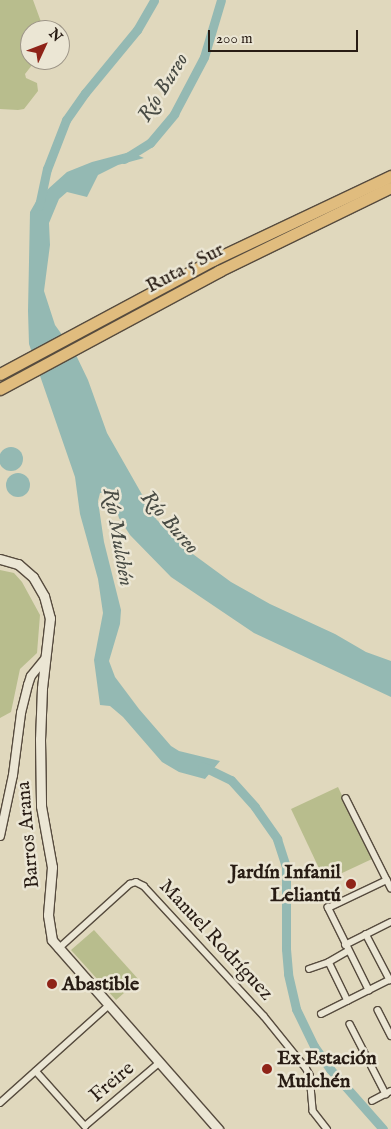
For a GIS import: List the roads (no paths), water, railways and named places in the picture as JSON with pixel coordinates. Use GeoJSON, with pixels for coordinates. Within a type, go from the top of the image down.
{"type":"FeatureCollection","features":[{"type":"Feature","properties":{"kind":"highway","name":"Ruta 5 Sur"},"geometry":{"type":"LineString","coordinates":[[4,371],[242,246],[391,176]]}},
{"type":"Feature","properties":{"kind":"highway","name":"Ruta 5 Sur"},"geometry":{"type":"LineString","coordinates":[[0,389],[257,251],[391,187]]}},
{"type":"Feature","properties":{"kind":"main road","name":"Barros Arana"},"geometry":{"type":"LineString","coordinates":[[0,559],[13,562],[25,569],[37,583],[44,596],[50,618],[40,720],[40,793],[52,868],[49,931],[58,949],[218,1129]]}},
{"type":"Feature","properties":{"kind":"street"},"geometry":{"type":"LineString","coordinates":[[0,836],[13,776],[28,685],[31,676],[45,659]]}},
{"type":"Feature","properties":{"kind":"street"},"geometry":{"type":"LineString","coordinates":[[346,798],[391,888]]}},
{"type":"Feature","properties":{"kind":"street"},"geometry":{"type":"LineString","coordinates":[[369,991],[346,948],[328,908],[387,880]]}},
{"type":"Feature","properties":{"kind":"street","name":"Manuel Rodríguez"},"geometry":{"type":"LineString","coordinates":[[58,949],[130,884],[136,882],[144,886],[264,1016],[306,1068],[310,1075],[312,1112],[327,1129]]}},
{"type":"Feature","properties":{"kind":"street"},"geometry":{"type":"LineString","coordinates":[[309,969],[329,962],[366,934],[391,922]]}},
{"type":"Feature","properties":{"kind":"street"},"geometry":{"type":"LineString","coordinates":[[321,1014],[390,980],[366,934]]}},
{"type":"Feature","properties":{"kind":"street"},"geometry":{"type":"LineString","coordinates":[[329,962],[348,1001]]}},
{"type":"Feature","properties":{"kind":"street"},"geometry":{"type":"LineString","coordinates":[[0,1103],[108,1006]]}},
{"type":"Feature","properties":{"kind":"street"},"geometry":{"type":"LineString","coordinates":[[378,1010],[391,1036]]}},
{"type":"Feature","properties":{"kind":"street"},"geometry":{"type":"LineString","coordinates":[[350,1024],[388,1092],[372,1100]]}},
{"type":"Feature","properties":{"kind":"street","name":"Freire"},"geometry":{"type":"LineString","coordinates":[[36,1071],[85,1126],[159,1063]]}},
{"type":"Feature","properties":{"kind":"water"},"geometry":{"type":"Polygon","coordinates":[[[130,152],[144,158],[118,165],[98,175],[87,197],[67,192],[59,199],[49,223],[50,245],[44,291],[55,325],[75,353],[88,380],[107,433],[156,519],[186,549],[231,582],[270,604],[335,634],[366,652],[391,661],[391,697],[254,633],[171,577],[130,535],[119,518],[114,501],[107,493],[100,493],[98,501],[104,542],[121,610],[120,624],[109,661],[115,677],[139,709],[171,746],[179,751],[220,761],[205,779],[179,772],[162,762],[123,717],[110,706],[100,705],[94,660],[103,613],[98,579],[80,514],[75,477],[29,344],[30,212],[38,198],[67,172],[92,162],[130,152]]]}},
{"type":"Feature","properties":{"kind":"water"},"geometry":{"type":"Polygon","coordinates":[[[11,447],[16,448],[22,454],[22,464],[16,470],[11,471],[6,470],[0,464],[-1,459],[0,454],[6,448],[11,447]]]}},
{"type":"Feature","properties":{"kind":"water"},"geometry":{"type":"Polygon","coordinates":[[[18,473],[23,474],[29,480],[29,490],[23,496],[18,497],[13,496],[7,490],[6,485],[7,480],[13,474],[18,473]]]}},
{"type":"Feature","properties":{"kind":"waterway","name":"Río Bureo"},"geometry":{"type":"LineString","coordinates":[[39,206],[47,169],[66,120],[85,93],[137,30],[154,0]]}},
{"type":"Feature","properties":{"kind":"waterway","name":"Río Bureo"},"geometry":{"type":"LineString","coordinates":[[124,159],[150,143],[174,114],[204,57],[221,0]]}},
{"type":"Feature","properties":{"kind":"waterway","name":"Río Mulchén"},"geometry":{"type":"LineString","coordinates":[[202,766],[231,780],[255,807],[277,839],[286,866],[286,949],[288,974],[296,1009],[314,1046],[330,1069],[383,1129]]}},
{"type":"Feature","properties":{"kind":"place","name":"Jardín Infanil Leliantú"},"geometry":{"type":"Point","coordinates":[351,884]}},
{"type":"Feature","properties":{"kind":"place","name":"Abastible"},"geometry":{"type":"Point","coordinates":[52,984]}},
{"type":"Feature","properties":{"kind":"place","name":"Ex Estación Mulchén"},"geometry":{"type":"Point","coordinates":[267,1069]}}]}
